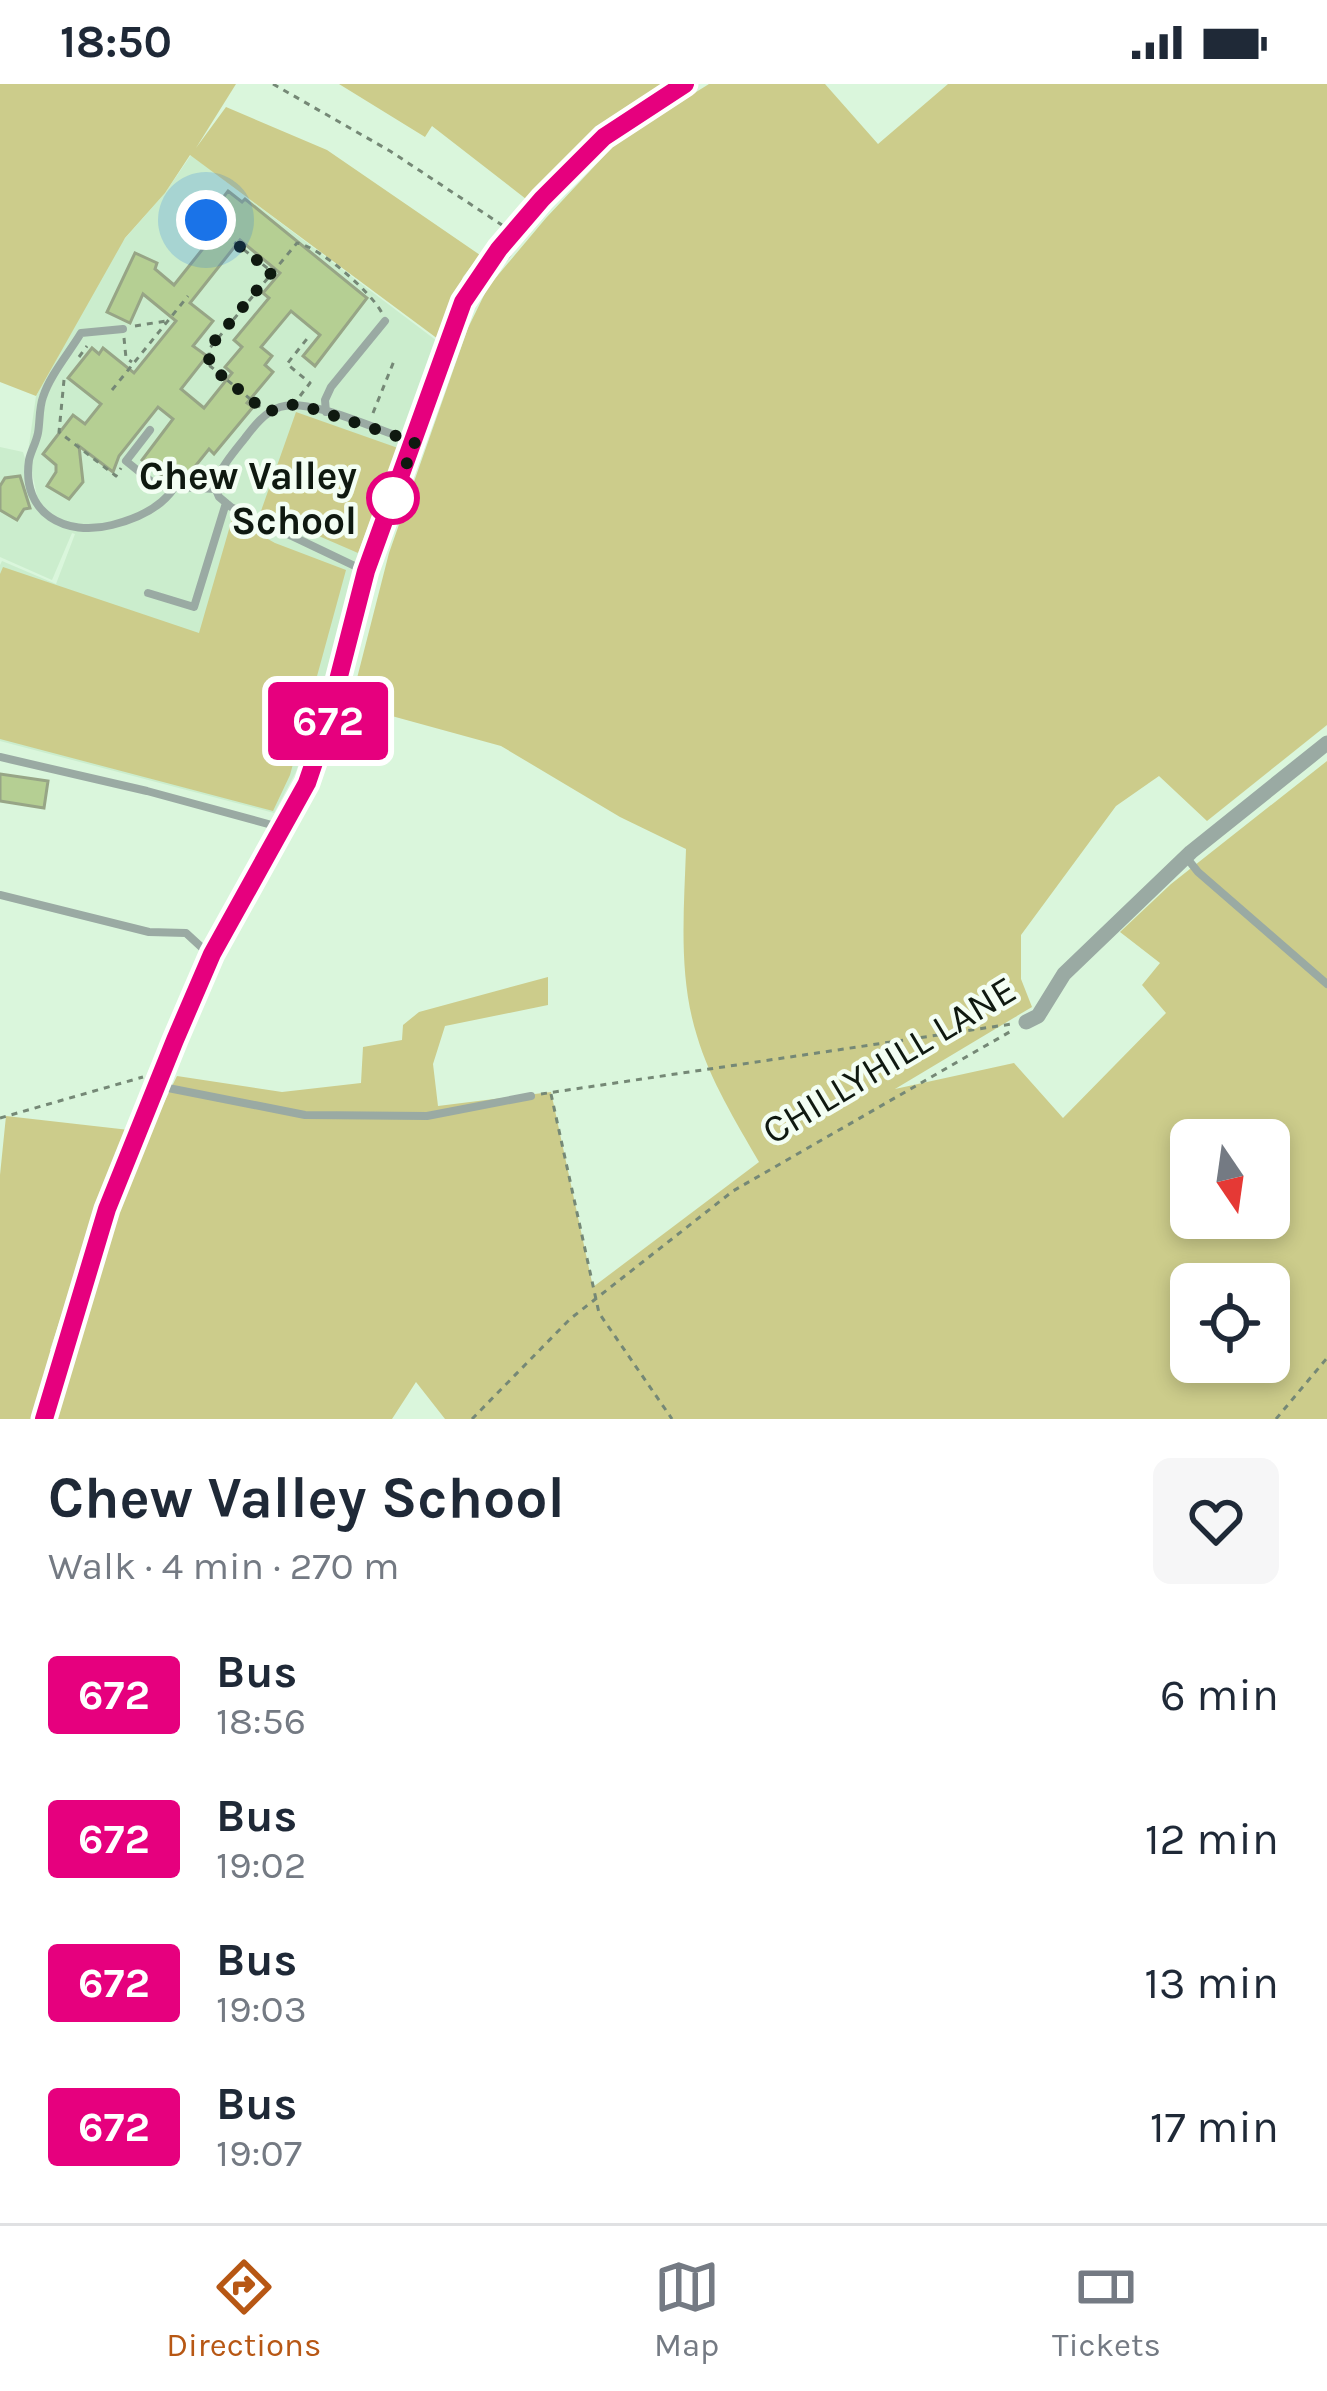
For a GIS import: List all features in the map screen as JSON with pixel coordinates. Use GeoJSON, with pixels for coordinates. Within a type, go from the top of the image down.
{"type":"FeatureCollection","features":[{"type":"Feature","properties":{"kind":"main road"},"geometry":{"type":"LineString","coordinates":[[44,1419],[107,1209],[159,1078],[211,956],[307,783],[366,571],[463,302],[512,234],[604,137],[685,84]]}},
{"type":"Feature","properties":{"kind":"street","name":"CHILLYHILL LANE"},"geometry":{"type":"LineString","coordinates":[[1026,1022],[1038,1016],[1064,974],[1186,856],[1327,743]]}},
{"type":"Feature","properties":{"kind":"lane"},"geometry":{"type":"LineString","coordinates":[[326,412],[331,387],[385,321]]}},
{"type":"Feature","properties":{"kind":"lane"},"geometry":{"type":"LineString","coordinates":[[123,329],[81,333],[43,396],[37,439],[28,462],[35,500],[48,519],[77,530],[97,529],[151,510],[174,488]]}},
{"type":"Feature","properties":{"kind":"lane"},"geometry":{"type":"LineString","coordinates":[[366,571],[226,503],[216,489],[219,471],[267,413],[282,406],[298,404],[415,442]]}},
{"type":"Feature","properties":{"kind":"lane"},"geometry":{"type":"LineString","coordinates":[[150,430],[126,461],[157,486],[216,489]]}},
{"type":"Feature","properties":{"kind":"lane"},"geometry":{"type":"LineString","coordinates":[[148,593],[194,607],[226,503]]}},
{"type":"Feature","properties":{"kind":"lane"},"geometry":{"type":"LineString","coordinates":[[0,757],[280,828]]}},
{"type":"Feature","properties":{"kind":"lane"},"geometry":{"type":"LineString","coordinates":[[1186,856],[1198,872],[1327,984]]}},
{"type":"Feature","properties":{"kind":"lane"},"geometry":{"type":"LineString","coordinates":[[0,895],[149,932],[188,934],[211,956]]}},
{"type":"Feature","properties":{"kind":"lane"},"geometry":{"type":"LineString","coordinates":[[159,1078],[305,1115],[428,1116],[531,1096]]}},
{"type":"Feature","properties":{"kind":"path"},"geometry":{"type":"LineString","coordinates":[[273,84],[390,152],[512,234]]}},
{"type":"Feature","properties":{"kind":"path"},"geometry":{"type":"LineString","coordinates":[[206,220],[272,272]]}},
{"type":"Feature","properties":{"kind":"path"},"geometry":{"type":"LineString","coordinates":[[267,413],[210,366],[208,349],[297,243],[362,291],[381,309],[385,321]]}},
{"type":"Feature","properties":{"kind":"path"},"geometry":{"type":"LineString","coordinates":[[112,390],[188,296]]}},
{"type":"Feature","properties":{"kind":"path"},"geometry":{"type":"LineString","coordinates":[[134,363],[126,358],[123,329],[168,321]]}},
{"type":"Feature","properties":{"kind":"path"},"geometry":{"type":"LineString","coordinates":[[298,404],[310,383],[287,364],[310,335]]}},
{"type":"Feature","properties":{"kind":"path"},"geometry":{"type":"LineString","coordinates":[[76,361],[87,346]]}},
{"type":"Feature","properties":{"kind":"path"},"geometry":{"type":"LineString","coordinates":[[372,415],[394,361]]}},
{"type":"Feature","properties":{"kind":"path"},"geometry":{"type":"LineString","coordinates":[[64,376],[59,432],[116,476],[126,461]]}},
{"type":"Feature","properties":{"kind":"path"},"geometry":{"type":"LineString","coordinates":[[531,1096],[1026,1022]]}},
{"type":"Feature","properties":{"kind":"path","name":"CHILLYHILL LANE"},"geometry":{"type":"LineString","coordinates":[[472,1419],[508,1378],[596,1299],[733,1191],[1026,1022]]}},
{"type":"Feature","properties":{"kind":"path"},"geometry":{"type":"LineString","coordinates":[[0,1118],[159,1078]]}},
{"type":"Feature","properties":{"kind":"path"},"geometry":{"type":"LineString","coordinates":[[551,1092],[599,1313],[672,1419]]}},
{"type":"Feature","properties":{"kind":"path"},"geometry":{"type":"LineString","coordinates":[[1276,1419],[1327,1358]]}},
{"type":"Feature","properties":{"kind":"shaded area"},"geometry":{"type":"Polygon","coordinates":[[[0,84],[236,84],[196,148],[226,107],[327,150],[480,255],[463,277],[438,339],[190,155],[165,193],[125,238],[36,396],[0,382],[0,84]]]}},
{"type":"Feature","properties":{"kind":"shaded area"},"geometry":{"type":"Polygon","coordinates":[[[339,84],[666,84],[589,136],[526,199],[432,126],[425,137],[339,84]]]}},
{"type":"Feature","properties":{"kind":"shaded area"},"geometry":{"type":"Polygon","coordinates":[[[709,84],[825,84],[878,144],[948,84],[1327,84],[1327,725],[1207,821],[1159,776],[1116,806],[1021,935],[1021,979],[1032,1007],[895,1089],[1014,1063],[1063,1118],[1166,1013],[1142,985],[1160,963],[1120,932],[1171,884],[1327,761],[1327,1419],[445,1419],[416,1382],[392,1419],[0,1419],[0,1175],[6,1116],[138,1131],[116,1152],[50,1350],[74,1357],[125,1182],[177,1076],[282,1092],[361,1083],[363,1047],[402,1040],[403,1025],[419,1012],[548,977],[548,1005],[445,1026],[433,1064],[438,1106],[551,1092],[593,1287],[759,1162],[716,1085],[691,1013],[684,943],[686,849],[620,817],[501,746],[359,707],[355,686],[389,553],[468,328],[488,287],[619,140],[709,84]]]}},
{"type":"Feature","properties":{"kind":"shaded area","name":"Chew Valley School"},"geometry":{"type":"Polygon","coordinates":[[[191,155],[437,341],[296,772],[274,813],[0,741],[0,565],[2,561],[56,584],[75,534],[52,580],[0,557],[0,447],[23,452],[38,501],[28,452],[36,396],[121,243],[191,155]]]}},
{"type":"Feature","properties":{"kind":"shaded area"},"geometry":{"type":"Polygon","coordinates":[[[296,412],[398,448],[358,553],[261,511],[296,412]]]}},
{"type":"Feature","properties":{"kind":"shaded area"},"geometry":{"type":"Polygon","coordinates":[[[232,519],[275,543],[346,570],[290,775],[273,811],[0,739],[3,567],[199,633],[232,519]]]}},
{"type":"Feature","properties":{"kind":"building"},"geometry":{"type":"Polygon","coordinates":[[[228,191],[242,202],[245,199],[367,298],[315,366],[303,356],[320,335],[291,311],[261,347],[272,356],[265,365],[273,372],[247,403],[253,407],[214,454],[209,449],[185,479],[174,472],[165,478],[142,460],[173,419],[158,407],[119,456],[113,472],[79,446],[83,482],[69,499],[47,486],[56,465],[43,454],[73,415],[85,424],[101,404],[68,378],[92,348],[99,354],[103,348],[134,373],[176,321],[143,294],[130,323],[107,312],[135,253],[157,263],[155,269],[174,285],[221,226],[209,216],[228,191]],[[240,240],[190,303],[213,321],[193,346],[207,356],[181,389],[204,408],[232,373],[225,367],[242,347],[234,340],[269,298],[263,293],[280,273],[240,240]]]}},
{"type":"Feature","properties":{"kind":"building"},"geometry":{"type":"Polygon","coordinates":[[[20,476],[30,508],[17,520],[0,510],[0,486],[5,478],[20,476]]]}},
{"type":"Feature","properties":{"kind":"building"},"geometry":{"type":"Polygon","coordinates":[[[0,774],[48,781],[44,808],[0,801],[0,774]]]}},
{"type":"Feature","properties":{"kind":"bus line","name":"672"},"geometry":{"type":"LineString","coordinates":[[44,1419],[107,1209],[175,1040],[212,954],[307,783],[366,571],[463,302],[499,249],[604,137],[685,84]]}},
{"type":"Feature","properties":{"kind":"place","name":"Chew Valley School"},"geometry":{"type":"Point","coordinates":[393,498]}},
{"type":"Feature","properties":{"kind":"route"},"geometry":{"type":"LineString","coordinates":[[206,220],[272,272],[208,349],[210,366],[267,413],[298,404],[415,442],[390,507],[393,498]]}}]}
